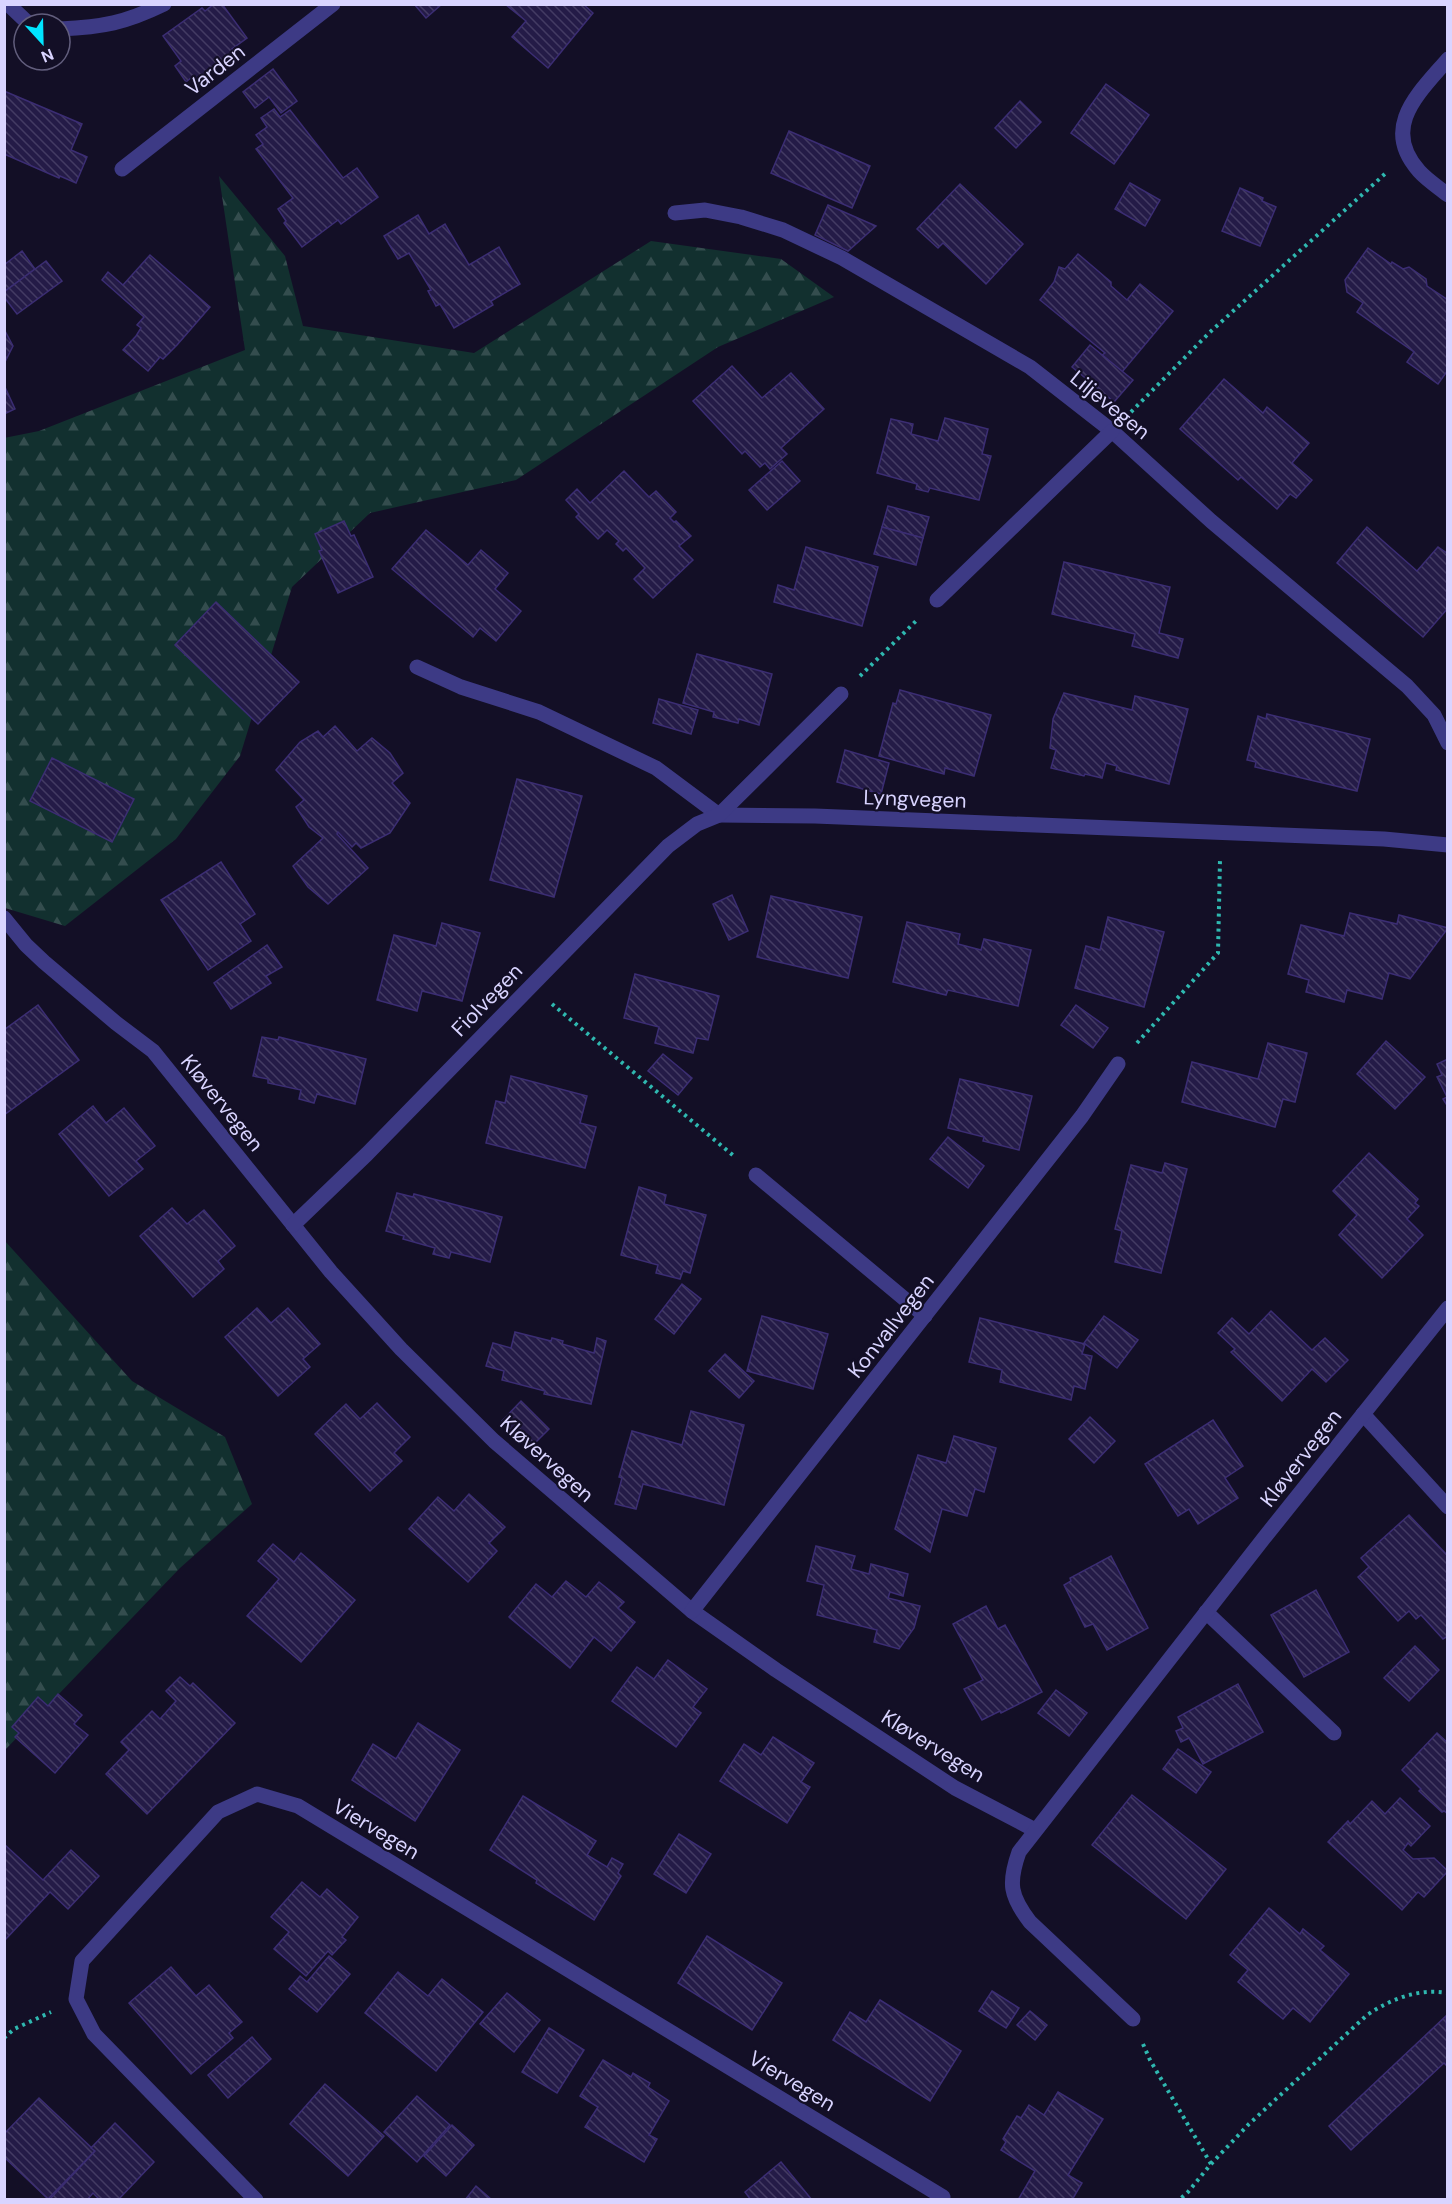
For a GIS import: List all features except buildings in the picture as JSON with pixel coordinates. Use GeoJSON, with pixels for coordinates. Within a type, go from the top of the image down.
{"type":"FeatureCollection","features":[{"type":"Feature","properties":{"kind":"street"},"geometry":{"type":"LineString","coordinates":[[72,28],[105,26],[135,18],[164,4]]}},
{"type":"Feature","properties":{"kind":"street","name":"Varden"},"geometry":{"type":"LineString","coordinates":[[122,169],[333,4]]}},
{"type":"Feature","properties":{"kind":"street"},"geometry":{"type":"LineString","coordinates":[[1448,59],[1415,98],[1404,116],[1402,136],[1406,154],[1420,172],[1448,195]]}},
{"type":"Feature","properties":{"kind":"street","name":"Liljevegen"},"geometry":{"type":"LineString","coordinates":[[675,213],[705,210],[741,217],[783,230],[842,258],[1030,367],[1112,431],[1211,521],[1407,686],[1434,715],[1448,743]]}},
{"type":"Feature","properties":{"kind":"street"},"geometry":{"type":"LineString","coordinates":[[937,600],[1112,431]]}},
{"type":"Feature","properties":{"kind":"street"},"geometry":{"type":"LineString","coordinates":[[417,667],[461,687],[539,712],[656,768],[719,815],[841,694]]}},
{"type":"Feature","properties":{"kind":"street","name":"Lyngvegen"},"geometry":{"type":"LineString","coordinates":[[719,815],[815,816],[1221,832],[1384,839],[1448,845]]}},
{"type":"Feature","properties":{"kind":"street","name":"Fiolvegen"},"geometry":{"type":"LineString","coordinates":[[293,1225],[367,1154],[668,846],[697,824],[719,815]]}},
{"type":"Feature","properties":{"kind":"street","name":"Kløvervegen"},"geometry":{"type":"LineString","coordinates":[[4,918],[26,945],[116,1023],[153,1051],[331,1272],[401,1350],[494,1441],[692,1611],[776,1670],[955,1788],[1035,1830]]}},
{"type":"Feature","properties":{"kind":"street","name":"Konvallvegen"},"geometry":{"type":"LineString","coordinates":[[692,1611],[1082,1116],[1118,1064]]}},
{"type":"Feature","properties":{"kind":"street"},"geometry":{"type":"LineString","coordinates":[[756,1175],[925,1316]]}},
{"type":"Feature","properties":{"kind":"street","name":"Kløvervegen"},"geometry":{"type":"LineString","coordinates":[[1133,2019],[1030,1922],[1018,1906],[1012,1889],[1012,1871],[1019,1852],[1448,1308]]}},
{"type":"Feature","properties":{"kind":"street","name":"Kløvervegen"},"geometry":{"type":"LineString","coordinates":[[1363,1414],[1448,1507]]}},
{"type":"Feature","properties":{"kind":"street"},"geometry":{"type":"LineString","coordinates":[[1206,1612],[1334,1733]]}},
{"type":"Feature","properties":{"kind":"street","name":"Viervegen"},"geometry":{"type":"LineString","coordinates":[[76,1999],[82,1961],[218,1812],[257,1794],[298,1806],[943,2197]]}},
{"type":"Feature","properties":{"kind":"street"},"geometry":{"type":"LineString","coordinates":[[76,1999],[94,2034],[256,2199]]}},
{"type":"Feature","properties":{"kind":"path"},"geometry":{"type":"LineString","coordinates":[[1112,431],[1210,332],[1406,154]]}},
{"type":"Feature","properties":{"kind":"path"},"geometry":{"type":"LineString","coordinates":[[841,694],[937,600]]}},
{"type":"Feature","properties":{"kind":"path"},"geometry":{"type":"LineString","coordinates":[[1118,1064],[1218,953],[1221,832]]}},
{"type":"Feature","properties":{"kind":"path"},"geometry":{"type":"LineString","coordinates":[[531,986],[756,1175]]}},
{"type":"Feature","properties":{"kind":"path"},"geometry":{"type":"LineString","coordinates":[[1179,2199],[1188,2192],[1249,2124],[1367,2015],[1386,2002],[1405,1995],[1448,1993]]}},
{"type":"Feature","properties":{"kind":"path"},"geometry":{"type":"LineString","coordinates":[[4,2038],[14,2030],[76,1999]]}},
{"type":"Feature","properties":{"kind":"path"},"geometry":{"type":"LineString","coordinates":[[1133,2019],[1150,2060],[1211,2164]]}},
{"type":"Feature","properties":{"kind":"green space"},"geometry":{"type":"Polygon","coordinates":[[[219,176],[285,256],[303,326],[474,353],[651,241],[781,259],[834,297],[718,347],[516,480],[370,513],[292,587],[240,756],[176,839],[65,926],[5,908],[4,438],[39,431],[245,350],[219,176]]]}},
{"type":"Feature","properties":{"kind":"green space"},"geometry":{"type":"Polygon","coordinates":[[[4,1240],[132,1381],[225,1437],[252,1504],[180,1568],[5,1750],[4,1240]]]}}]}
